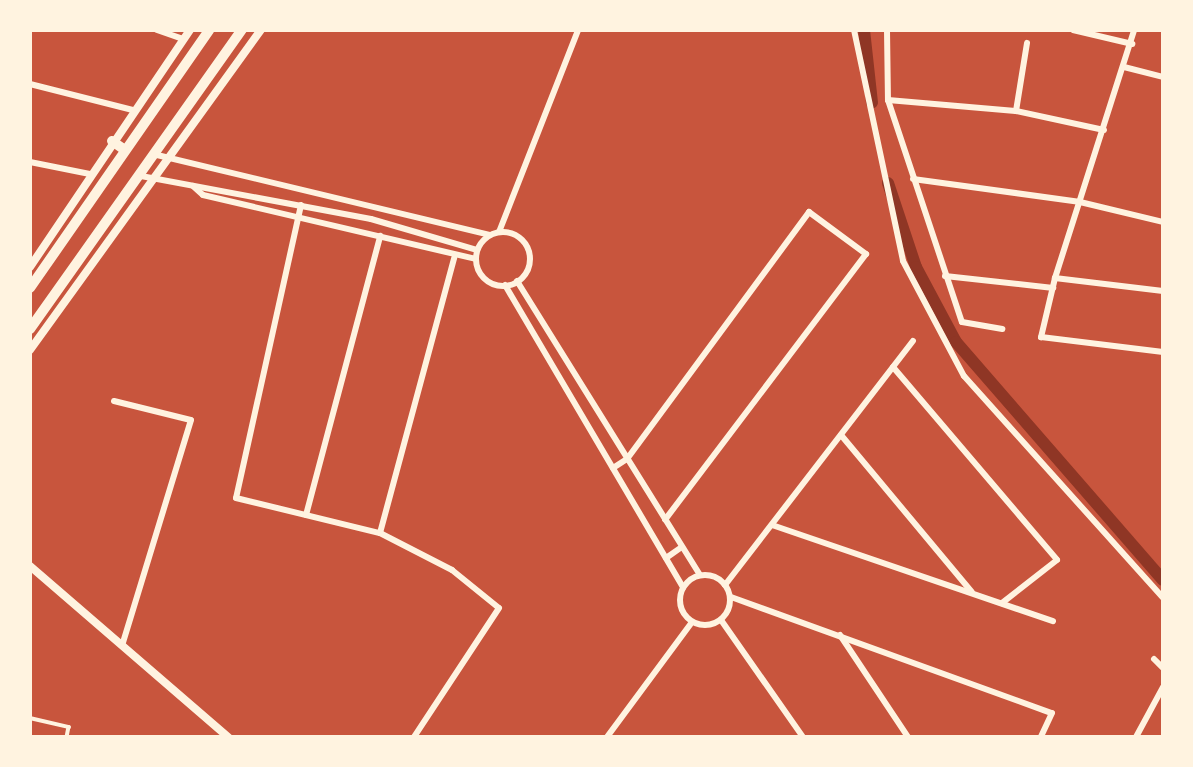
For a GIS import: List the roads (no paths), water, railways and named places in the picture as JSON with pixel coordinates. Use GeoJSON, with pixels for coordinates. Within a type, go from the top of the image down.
{"type":"FeatureCollection","features":[{"type":"Feature","properties":{"kind":"highway"},"geometry":{"type":"LineString","coordinates":[[30,288],[209,30]]}},
{"type":"Feature","properties":{"kind":"highway"},"geometry":{"type":"LineString","coordinates":[[30,329],[57,289],[162,157],[242,30]]}},
{"type":"Feature","properties":{"kind":"highway"},"geometry":{"type":"LineString","coordinates":[[112,141],[125,150]]}},
{"type":"Feature","properties":{"kind":"street"},"geometry":{"type":"LineString","coordinates":[[157,30],[183,39]]}},
{"type":"Feature","properties":{"kind":"street"},"geometry":{"type":"LineString","coordinates":[[30,267],[112,141],[190,30]]}},
{"type":"Feature","properties":{"kind":"street"},"geometry":{"type":"LineString","coordinates":[[261,30],[162,157],[490,235]]}},
{"type":"Feature","properties":{"kind":"street"},"geometry":{"type":"LineString","coordinates":[[499,232],[578,30]]}},
{"type":"Feature","properties":{"kind":"street"},"geometry":{"type":"LineString","coordinates":[[854,30],[903,261],[964,376],[1163,598]]}},
{"type":"Feature","properties":{"kind":"street"},"geometry":{"type":"LineString","coordinates":[[887,30],[888,100],[962,322],[1002,330]]}},
{"type":"Feature","properties":{"kind":"street"},"geometry":{"type":"LineString","coordinates":[[1073,30],[1132,44]]}},
{"type":"Feature","properties":{"kind":"street"},"geometry":{"type":"LineString","coordinates":[[1134,30],[1132,44],[1055,278],[1041,337],[1163,352]]}},
{"type":"Feature","properties":{"kind":"street"},"geometry":{"type":"LineString","coordinates":[[1016,111],[1027,43]]}},
{"type":"Feature","properties":{"kind":"street"},"geometry":{"type":"LineString","coordinates":[[1124,67],[1163,77]]}},
{"type":"Feature","properties":{"kind":"street"},"geometry":{"type":"LineString","coordinates":[[30,84],[133,110]]}},
{"type":"Feature","properties":{"kind":"street"},"geometry":{"type":"LineString","coordinates":[[888,100],[904,97],[1016,111],[1104,130]]}},
{"type":"Feature","properties":{"kind":"street"},"geometry":{"type":"LineString","coordinates":[[30,162],[90,174]]}},
{"type":"Feature","properties":{"kind":"street"},"geometry":{"type":"LineString","coordinates":[[913,178],[1080,202],[1163,222]]}},
{"type":"Feature","properties":{"kind":"street"},"geometry":{"type":"LineString","coordinates":[[30,351],[146,179],[371,219],[477,250]]}},
{"type":"Feature","properties":{"kind":"street"},"geometry":{"type":"LineString","coordinates":[[193,186],[203,195],[380,236],[454,258],[476,259]]}},
{"type":"Feature","properties":{"kind":"street"},"geometry":{"type":"LineString","coordinates":[[324,210],[328,195]]}},
{"type":"Feature","properties":{"kind":"street"},"geometry":{"type":"LineString","coordinates":[[301,205],[236,498],[380,533],[452,570],[499,608],[414,737]]}},
{"type":"Feature","properties":{"kind":"street"},"geometry":{"type":"LineString","coordinates":[[371,219],[374,206]]}},
{"type":"Feature","properties":{"kind":"street"},"geometry":{"type":"LineString","coordinates":[[613,468],[627,458],[809,212],[866,254],[665,520]]}},
{"type":"Feature","properties":{"kind":"street"},"geometry":{"type":"LineString","coordinates":[[505,285],[517,281],[529,266],[528,249],[516,235],[499,232],[490,235],[477,250],[476,259],[481,275],[505,285],[683,587]]}},
{"type":"Feature","properties":{"kind":"street"},"geometry":{"type":"LineString","coordinates":[[306,515],[380,236]]}},
{"type":"Feature","properties":{"kind":"street"},"geometry":{"type":"LineString","coordinates":[[380,533],[454,258]]}},
{"type":"Feature","properties":{"kind":"street"},"geometry":{"type":"LineString","coordinates":[[945,276],[1053,288]]}},
{"type":"Feature","properties":{"kind":"street"},"geometry":{"type":"LineString","coordinates":[[1055,278],[1163,291]]}},
{"type":"Feature","properties":{"kind":"street"},"geometry":{"type":"LineString","coordinates":[[517,281],[700,575],[725,585],[731,597],[1052,713],[1041,737]]}},
{"type":"Feature","properties":{"kind":"street"},"geometry":{"type":"LineString","coordinates":[[725,585],[913,341]]}},
{"type":"Feature","properties":{"kind":"street"},"geometry":{"type":"LineString","coordinates":[[554,369],[567,361]]}},
{"type":"Feature","properties":{"kind":"street"},"geometry":{"type":"LineString","coordinates":[[893,367],[1057,560],[1002,603]]}},
{"type":"Feature","properties":{"kind":"street"},"geometry":{"type":"LineString","coordinates":[[114,401],[191,420],[123,643]]}},
{"type":"Feature","properties":{"kind":"street"},"geometry":{"type":"LineString","coordinates":[[586,423],[600,415]]}},
{"type":"Feature","properties":{"kind":"street"},"geometry":{"type":"LineString","coordinates":[[841,435],[973,594]]}},
{"type":"Feature","properties":{"kind":"street"},"geometry":{"type":"LineString","coordinates":[[772,525],[1053,621]]}},
{"type":"Feature","properties":{"kind":"street"},"geometry":{"type":"LineString","coordinates":[[666,558],[682,547]]}},
{"type":"Feature","properties":{"kind":"street"},"geometry":{"type":"LineString","coordinates":[[30,566],[123,643],[228,737]]}},
{"type":"Feature","properties":{"kind":"street"},"geometry":{"type":"LineString","coordinates":[[692,622],[679,603],[683,587],[700,575]]}},
{"type":"Feature","properties":{"kind":"street"},"geometry":{"type":"LineString","coordinates":[[722,620],[731,597]]}},
{"type":"Feature","properties":{"kind":"street"},"geometry":{"type":"LineString","coordinates":[[607,737],[692,622],[722,620]]}},
{"type":"Feature","properties":{"kind":"street"},"geometry":{"type":"LineString","coordinates":[[722,620],[803,737]]}},
{"type":"Feature","properties":{"kind":"street"},"geometry":{"type":"LineString","coordinates":[[840,635],[908,737]]}},
{"type":"Feature","properties":{"kind":"street"},"geometry":{"type":"LineString","coordinates":[[1154,659],[1163,668]]}},
{"type":"Feature","properties":{"kind":"street"},"geometry":{"type":"LineString","coordinates":[[1136,737],[1163,687]]}},
{"type":"Feature","properties":{"kind":"lane"},"geometry":{"type":"LineString","coordinates":[[30,718],[69,727],[67,737]]}},
{"type":"Feature","properties":{"kind":"waterway"},"geometry":{"type":"LineString","coordinates":[[864,30],[872,103]]}},
{"type":"Feature","properties":{"kind":"waterway"},"geometry":{"type":"LineString","coordinates":[[888,183],[916,267],[956,342],[1163,580]]}}]}
